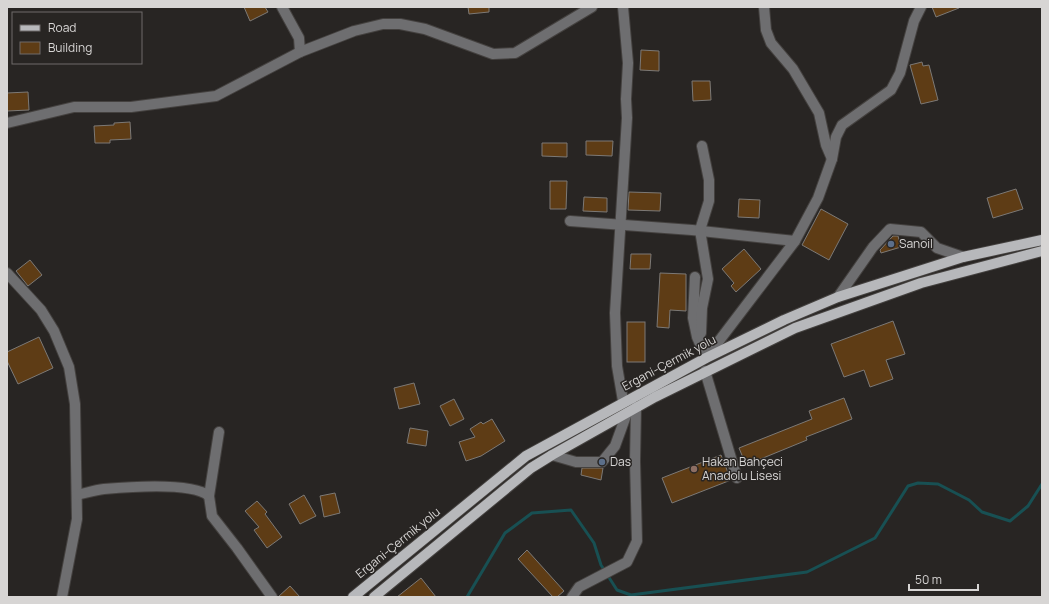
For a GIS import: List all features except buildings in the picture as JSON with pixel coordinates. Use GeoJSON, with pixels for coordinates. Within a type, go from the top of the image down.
{"type":"FeatureCollection","features":[{"type":"Feature","properties":{"kind":"main road","name":"Ergani-Çermik yolu"},"geometry":{"type":"LineString","coordinates":[[353,597],[526,456],[706,358],[784,320],[838,297],[963,257],[1042,240]]}},
{"type":"Feature","properties":{"kind":"main road","name":"Ergani-Çermik yolu"},"geometry":{"type":"LineString","coordinates":[[374,597],[510,484],[552,455],[636,407],[705,371],[795,328],[851,307],[921,283],[1042,251]]}},
{"type":"Feature","properties":{"kind":"street"},"geometry":{"type":"LineString","coordinates":[[282,7],[299,38],[300,52]]}},
{"type":"Feature","properties":{"kind":"street"},"geometry":{"type":"LineString","coordinates":[[7,122],[74,106],[131,107],[216,96],[300,52],[354,31],[383,24],[400,24],[425,29],[493,54],[515,53],[592,7]]}},
{"type":"Feature","properties":{"kind":"street"},"geometry":{"type":"LineString","coordinates":[[623,7],[628,63],[626,99],[627,118],[615,313],[617,366],[623,402]]}},
{"type":"Feature","properties":{"kind":"street"},"geometry":{"type":"LineString","coordinates":[[764,7],[766,30],[771,43],[793,69],[819,112],[826,145],[832,160]]}},
{"type":"Feature","properties":{"kind":"street"},"geometry":{"type":"LineString","coordinates":[[695,277],[693,318],[697,338],[706,358],[795,241],[818,198],[832,160],[836,137],[842,125],[891,90],[900,73],[914,21],[921,7]]}},
{"type":"Feature","properties":{"kind":"street"},"geometry":{"type":"LineString","coordinates":[[697,338],[701,333],[702,308],[708,279],[700,230],[709,201],[709,180],[702,146]]}},
{"type":"Feature","properties":{"kind":"street"},"geometry":{"type":"LineString","coordinates":[[570,221],[700,230],[795,241]]}},
{"type":"Feature","properties":{"kind":"street"},"geometry":{"type":"LineString","coordinates":[[838,297],[873,247],[890,229],[921,232],[937,248],[963,257]]}},
{"type":"Feature","properties":{"kind":"street"},"geometry":{"type":"LineString","coordinates":[[7,273],[41,310],[54,331],[69,367],[75,404],[77,519],[62,597]]}},
{"type":"Feature","properties":{"kind":"street"},"geometry":{"type":"LineString","coordinates":[[705,371],[737,478]]}},
{"type":"Feature","properties":{"kind":"street"},"geometry":{"type":"LineString","coordinates":[[572,597],[579,587],[627,562],[637,541],[635,461],[636,407]]}},
{"type":"Feature","properties":{"kind":"street"},"geometry":{"type":"LineString","coordinates":[[552,455],[576,462],[602,462],[615,446],[627,413]]}},
{"type":"Feature","properties":{"kind":"street"},"geometry":{"type":"LineString","coordinates":[[219,432],[209,496],[212,516],[272,597]]}},
{"type":"Feature","properties":{"kind":"street"},"geometry":{"type":"LineString","coordinates":[[77,495],[104,489],[181,486],[204,492],[209,496]]}},
{"type":"Feature","properties":{"kind":"waterway"},"geometry":{"type":"LineString","coordinates":[[467,597],[505,533],[532,513],[571,510],[594,543],[601,565],[617,590],[631,595],[807,572],[875,538],[908,486],[918,483],[938,484],[969,500],[982,512],[1010,521],[1028,506],[1042,484]]}},
{"type":"Feature","properties":{"kind":"place","name":"Sanoil"},"geometry":{"type":"Point","coordinates":[891,244]}},
{"type":"Feature","properties":{"kind":"place","name":"Das"},"geometry":{"type":"Point","coordinates":[602,462]}},
{"type":"Feature","properties":{"kind":"place","name":"Hakan Bahçeci Anadolu Lisesi"},"geometry":{"type":"Point","coordinates":[694,469]}}]}
